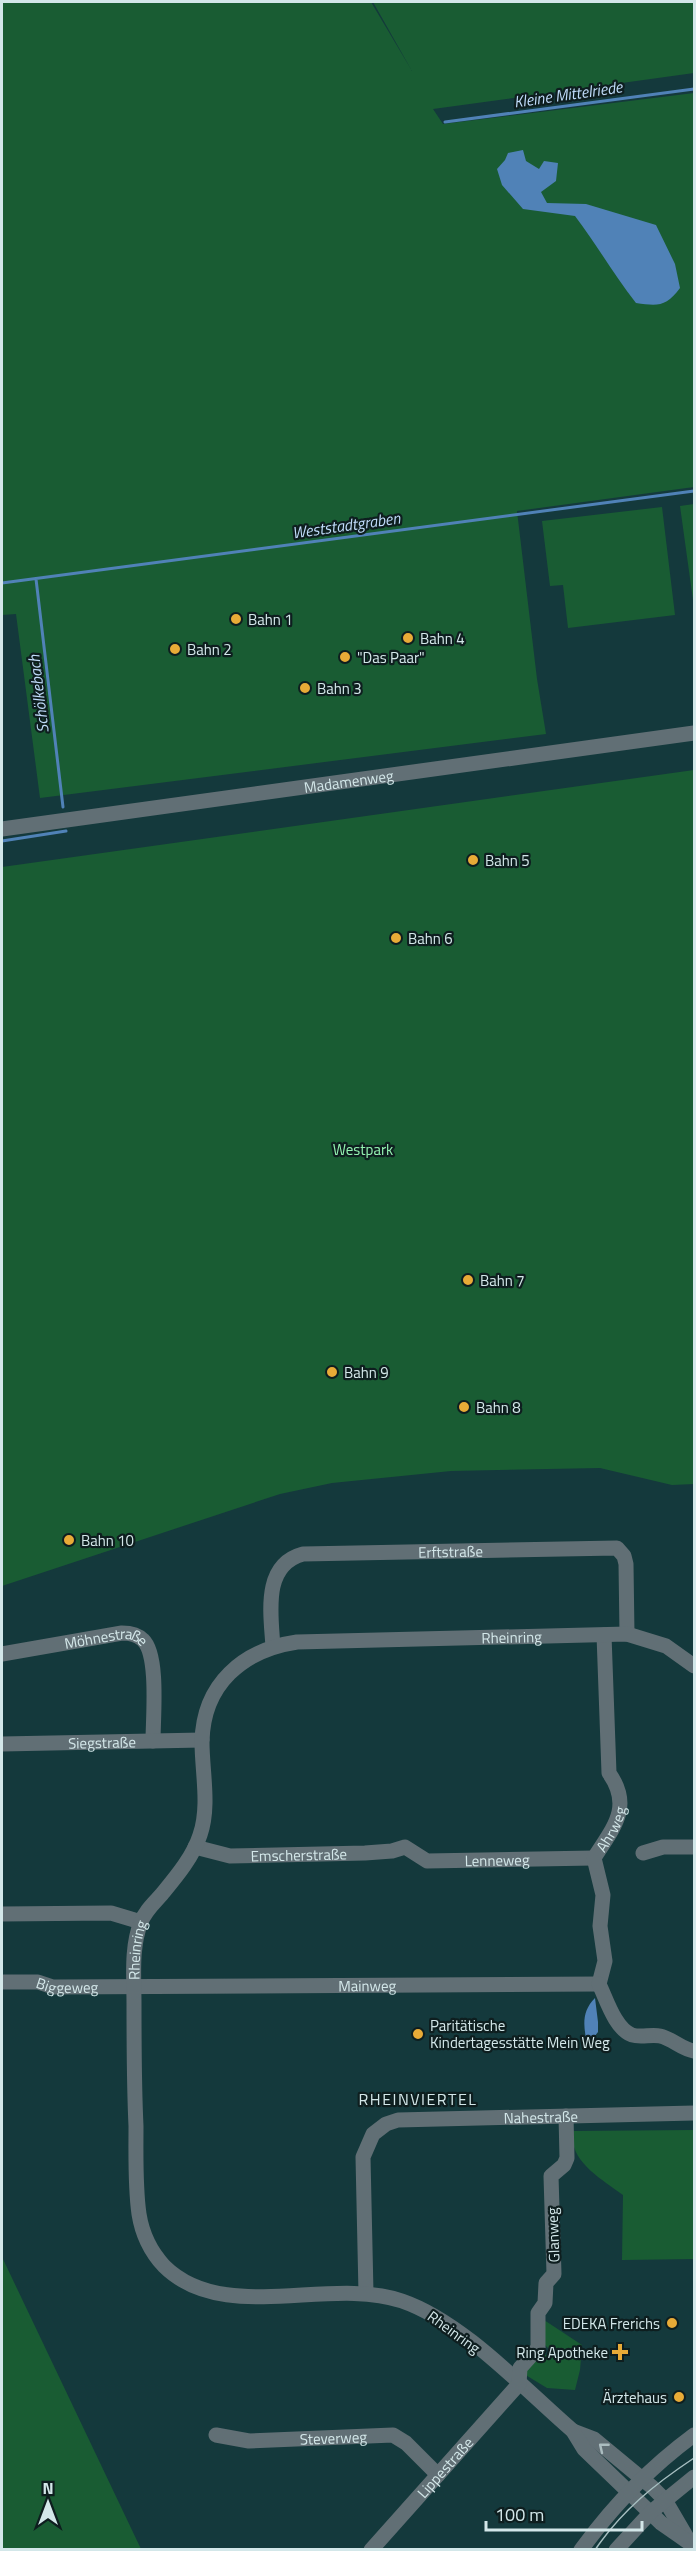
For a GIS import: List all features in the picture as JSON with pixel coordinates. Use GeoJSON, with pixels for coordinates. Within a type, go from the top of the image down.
{"type":"FeatureCollection","features":[{"type":"Feature","properties":{"kind":"street","name":"Madamenweg"},"geometry":{"type":"LineString","coordinates":[[2,829],[694,733]]}},
{"type":"Feature","properties":{"kind":"street","name":"Erftstraße"},"geometry":{"type":"LineString","coordinates":[[273,1647],[271,1600],[276,1575],[281,1566],[303,1554],[617,1548],[624,1556],[626,1564],[627,1634]]}},
{"type":"Feature","properties":{"kind":"street","name":"Möhnestraße"},"geometry":{"type":"LineString","coordinates":[[2,1654],[108,1635],[135,1634],[147,1644],[152,1661],[153,1741]]}},
{"type":"Feature","properties":{"kind":"street","name":"Rheinring"},"geometry":{"type":"LineString","coordinates":[[693,2546],[661,2523],[584,2449],[573,2432],[459,2332],[438,2317],[400,2301],[366,2293],[227,2295],[190,2284],[175,2275],[160,2261],[144,2234],[138,2202],[134,1987],[136,1945],[141,1923],[195,1847],[201,1832],[203,1815],[202,1740],[208,1709],[221,1683],[242,1661],[273,1647],[308,1642],[627,1634],[666,1646],[694,1666]]}},
{"type":"Feature","properties":{"kind":"street","name":"Ahrweg"},"geometry":{"type":"LineString","coordinates":[[599,1984],[605,1961],[601,1933],[603,1894],[594,1858],[607,1842],[615,1826],[621,1804],[617,1784],[609,1773],[604,1635]]}},
{"type":"Feature","properties":{"kind":"street","name":"Siegstraße"},"geometry":{"type":"LineString","coordinates":[[2,1744],[202,1740]]}},
{"type":"Feature","properties":{"kind":"street","name":"Emscherstraße"},"geometry":{"type":"LineString","coordinates":[[195,1847],[230,1856],[365,1853],[392,1851],[405,1847]]}},
{"type":"Feature","properties":{"kind":"street","name":"Lenneweg"},"geometry":{"type":"LineString","coordinates":[[405,1847],[427,1861],[594,1858]]}},
{"type":"Feature","properties":{"kind":"street"},"geometry":{"type":"LineString","coordinates":[[643,1853],[663,1847],[694,1847]]}},
{"type":"Feature","properties":{"kind":"street"},"geometry":{"type":"LineString","coordinates":[[2,1914],[111,1913],[141,1923]]}},
{"type":"Feature","properties":{"kind":"street","name":"Biggeweg"},"geometry":{"type":"LineString","coordinates":[[2,1982],[38,1983],[53,1987],[134,1987]]}},
{"type":"Feature","properties":{"kind":"street"},"geometry":{"type":"LineString","coordinates":[[599,1984],[621,2027],[630,2034],[642,2037],[659,2036],[694,2051]]}},
{"type":"Feature","properties":{"kind":"street","name":"Mainweg"},"geometry":{"type":"LineString","coordinates":[[134,1987],[599,1984]]}},
{"type":"Feature","properties":{"kind":"street","name":"Nahestraße"},"geometry":{"type":"LineString","coordinates":[[366,2293],[363,2157],[368,2142],[380,2127],[398,2120],[694,2113]]}},
{"type":"Feature","properties":{"kind":"street","name":"Glanweg"},"geometry":{"type":"LineString","coordinates":[[519,2384],[520,2368],[538,2348],[538,2313],[545,2303],[546,2283],[554,2274],[551,2176],[566,2162],[566,2116]]}},
{"type":"Feature","properties":{"kind":"street","name":"Lippestraße"},"geometry":{"type":"LineString","coordinates":[[371,2550],[519,2384]]}},
{"type":"Feature","properties":{"kind":"street","name":"Rheinring"},"geometry":{"type":"LineString","coordinates":[[573,2432],[594,2439],[665,2500],[693,2546]]}},
{"type":"Feature","properties":{"kind":"street","name":"Steverweg"},"geometry":{"type":"LineString","coordinates":[[216,2435],[249,2441],[393,2435],[406,2444],[438,2475]]}},
{"type":"Feature","properties":{"kind":"street"},"geometry":{"type":"LineString","coordinates":[[580,2550],[630,2493],[672,2452],[694,2435]]}},
{"type":"Feature","properties":{"kind":"street"},"geometry":{"type":"LineString","coordinates":[[616,2550],[651,2512],[694,2476]]}},
{"type":"Feature","properties":{"kind":"green space"},"geometry":{"type":"Polygon","coordinates":[[[2,2],[371,2],[412,71],[373,2],[694,2],[694,73],[433,109],[443,124],[694,93],[694,487],[517,511],[537,679],[546,734],[40,798],[16,614],[2,615],[2,2]]]}},
{"type":"Feature","properties":{"kind":"green space"},"geometry":{"type":"Polygon","coordinates":[[[694,504],[694,599],[693,600],[680,506],[694,504]]]}},
{"type":"Feature","properties":{"kind":"green space"},"geometry":{"type":"Polygon","coordinates":[[[662,507],[675,615],[568,628],[563,585],[550,586],[542,521],[662,507]]]}},
{"type":"Feature","properties":{"kind":"green space","name":"Westpark"},"geometry":{"type":"Polygon","coordinates":[[[694,770],[694,1484],[672,1485],[600,1468],[451,1471],[332,1483],[280,1494],[2,1586],[2,867],[694,770]]]}},
{"type":"Feature","properties":{"kind":"green space"},"geometry":{"type":"Polygon","coordinates":[[[694,2130],[694,2259],[622,2260],[623,2195],[597,2176],[581,2160],[573,2142],[573,2131],[694,2130]]]}},
{"type":"Feature","properties":{"kind":"green space"},"geometry":{"type":"Polygon","coordinates":[[[2,2257],[141,2549],[2,2549],[2,2257]]]}},
{"type":"Feature","properties":{"kind":"green space"},"geometry":{"type":"Polygon","coordinates":[[[541,2318],[582,2345],[580,2370],[575,2390],[547,2388],[519,2371],[538,2349],[547,2356],[551,2351],[542,2342],[541,2318]]]}},
{"type":"Feature","properties":{"kind":"water"},"geometry":{"type":"Polygon","coordinates":[[[523,150],[526,161],[539,169],[544,161],[558,163],[556,181],[541,192],[547,203],[586,204],[656,225],[675,264],[680,288],[675,294],[661,304],[636,303],[575,216],[523,209],[502,185],[497,169],[508,153],[523,150]]]}},
{"type":"Feature","properties":{"kind":"water"},"geometry":{"type":"Polygon","coordinates":[[[595,1998],[598,2032],[594,2037],[586,2038],[585,2017],[588,2007],[595,1998]]]}},
{"type":"Feature","properties":{"kind":"waterway","name":"Kleine Mittelriede"},"geometry":{"type":"LineString","coordinates":[[445,122],[694,89]]}},
{"type":"Feature","properties":{"kind":"waterway","name":"Weststadtgraben"},"geometry":{"type":"LineString","coordinates":[[2,583],[694,491]]}},
{"type":"Feature","properties":{"kind":"waterway","name":"Schölkebach"},"geometry":{"type":"LineString","coordinates":[[36,579],[63,807]]}},
{"type":"Feature","properties":{"kind":"waterway","name":"Schölkebach"},"geometry":{"type":"LineString","coordinates":[[2,841],[66,831]]}},
{"type":"Feature","properties":{"kind":"tram line"},"geometry":{"type":"LineString","coordinates":[[595,2550],[628,2510],[694,2458]]}},
{"type":"Feature","properties":{"kind":"place","name":"Bahn 1"},"geometry":{"type":"Point","coordinates":[236,619]}},
{"type":"Feature","properties":{"kind":"place","name":"Bahn 4"},"geometry":{"type":"Point","coordinates":[408,638]}},
{"type":"Feature","properties":{"kind":"place","name":"Bahn 2"},"geometry":{"type":"Point","coordinates":[175,649]}},
{"type":"Feature","properties":{"kind":"place","name":"\"Das Paar\""},"geometry":{"type":"Point","coordinates":[345,657]}},
{"type":"Feature","properties":{"kind":"place","name":"Bahn 3"},"geometry":{"type":"Point","coordinates":[305,688]}},
{"type":"Feature","properties":{"kind":"place","name":"Bahn 5"},"geometry":{"type":"Point","coordinates":[473,860]}},
{"type":"Feature","properties":{"kind":"place","name":"Bahn 6"},"geometry":{"type":"Point","coordinates":[396,938]}},
{"type":"Feature","properties":{"kind":"place","name":"Bahn 7"},"geometry":{"type":"Point","coordinates":[468,1280]}},
{"type":"Feature","properties":{"kind":"place","name":"Bahn 9"},"geometry":{"type":"Point","coordinates":[332,1372]}},
{"type":"Feature","properties":{"kind":"place","name":"Bahn 8"},"geometry":{"type":"Point","coordinates":[464,1407]}},
{"type":"Feature","properties":{"kind":"place","name":"Bahn 10"},"geometry":{"type":"Point","coordinates":[69,1540]}},
{"type":"Feature","properties":{"kind":"place","name":"Paritätische Kindertagesstätte Mein Weg"},"geometry":{"type":"Point","coordinates":[418,2034]}},
{"type":"Feature","properties":{"kind":"place","name":"EDEKA Frerichs"},"geometry":{"type":"Point","coordinates":[672,2323]}},
{"type":"Feature","properties":{"kind":"place","name":"Ring Apotheke"},"geometry":{"type":"Point","coordinates":[620,2352]}},
{"type":"Feature","properties":{"kind":"place","name":"Ärztehaus"},"geometry":{"type":"Point","coordinates":[679,2397]}},
{"type":"Feature","properties":{"kind":"district","name":"RHEINVIERTEL"},"geometry":{"type":"Point","coordinates":[418,2099]}}]}
